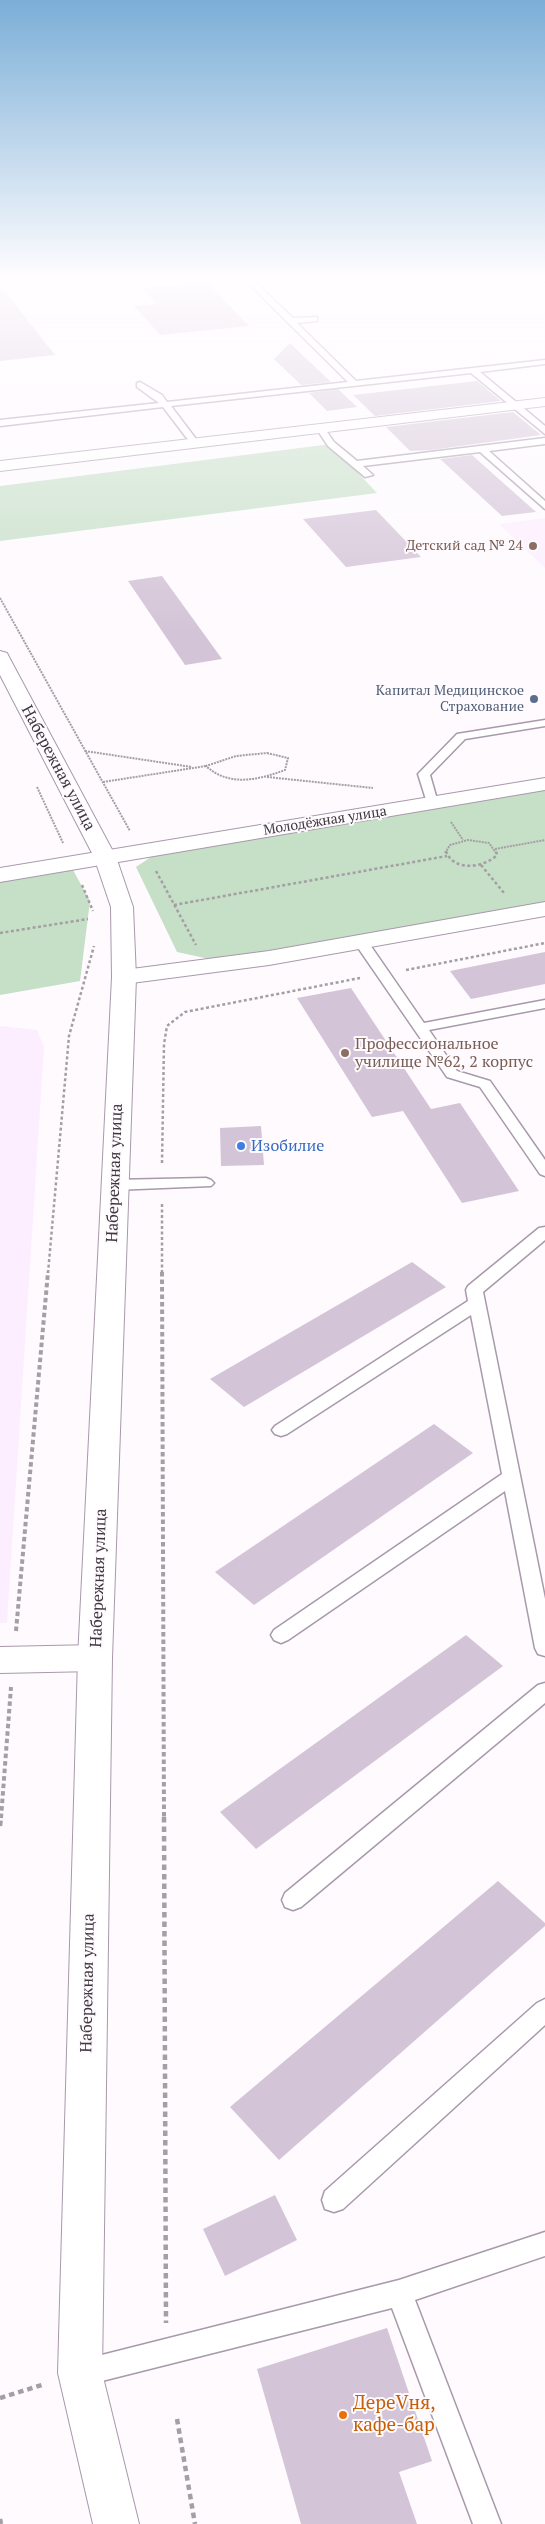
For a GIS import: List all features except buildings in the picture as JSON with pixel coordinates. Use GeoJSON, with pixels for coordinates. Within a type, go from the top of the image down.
{"type":"FeatureCollection","features":[{"type":"Feature","properties":{"kind":"street"},"geometry":{"type":"LineString","coordinates":[[0,466],[545,402]]}},
{"type":"Feature","properties":{"kind":"street","name":"Набережная улица"},"geometry":{"type":"LineString","coordinates":[[3,668],[105,857],[122,907],[124,977],[95,1658],[80,2373],[116,2524]]}},
{"type":"Feature","properties":{"kind":"street","name":"Молодёжная улица"},"geometry":{"type":"LineString","coordinates":[[0,874],[545,784]]}},
{"type":"Feature","properties":{"kind":"street"},"geometry":{"type":"LineString","coordinates":[[124,977],[269,958],[545,909]]}},
{"type":"Feature","properties":{"kind":"street"},"geometry":{"type":"LineString","coordinates":[[7,1660],[95,1658]]}},
{"type":"Feature","properties":{"kind":"lane"},"geometry":{"type":"LineString","coordinates":[[154,396],[165,404],[195,443]]}},
{"type":"Feature","properties":{"kind":"lane"},"geometry":{"type":"LineString","coordinates":[[0,422],[239,396]]}},
{"type":"Feature","properties":{"kind":"lane"},"geometry":{"type":"LineString","coordinates":[[504,396],[545,430]]}},
{"type":"Feature","properties":{"kind":"lane"},"geometry":{"type":"LineString","coordinates":[[320,428],[331,444],[368,475]]}},
{"type":"Feature","properties":{"kind":"lane"},"geometry":{"type":"LineString","coordinates":[[357,464],[545,441]]}},
{"type":"Feature","properties":{"kind":"lane"},"geometry":{"type":"LineString","coordinates":[[482,449],[545,506]]}},
{"type":"Feature","properties":{"kind":"lane"},"geometry":{"type":"LineString","coordinates":[[432,803],[424,774],[461,736],[545,723]]}},
{"type":"Feature","properties":{"kind":"lane"},"geometry":{"type":"LineString","coordinates":[[361,942],[452,1074],[485,1084],[545,1171]]}},
{"type":"Feature","properties":{"kind":"lane"},"geometry":{"type":"LineString","coordinates":[[419,1028],[545,1004]]}},
{"type":"Feature","properties":{"kind":"lane"},"geometry":{"type":"LineString","coordinates":[[114,1185],[206,1183]]}},
{"type":"Feature","properties":{"kind":"lane"},"geometry":{"type":"LineString","coordinates":[[545,1232],[474,1290],[545,1648]]}},
{"type":"Feature","properties":{"kind":"lane"},"geometry":{"type":"LineString","coordinates":[[281,1430],[477,1302]]}},
{"type":"Feature","properties":{"kind":"lane"},"geometry":{"type":"LineString","coordinates":[[281,1635],[512,1477]]}},
{"type":"Feature","properties":{"kind":"lane"},"geometry":{"type":"LineString","coordinates":[[293,1900],[545,1691]]}},
{"type":"Feature","properties":{"kind":"lane"},"geometry":{"type":"LineString","coordinates":[[334,2200],[545,2010]]}},
{"type":"Feature","properties":{"kind":"lane"},"geometry":{"type":"LineString","coordinates":[[80,2373],[399,2293],[545,2244]]}},
{"type":"Feature","properties":{"kind":"lane"},"geometry":{"type":"LineString","coordinates":[[399,2293],[487,2524]]}},
{"type":"Feature","properties":{"kind":"path"},"geometry":{"type":"LineString","coordinates":[[0,598],[133,836]]}},
{"type":"Feature","properties":{"kind":"path"},"geometry":{"type":"LineString","coordinates":[[86,751],[195,768]]}},
{"type":"Feature","properties":{"kind":"path"},"geometry":{"type":"LineString","coordinates":[[103,782],[206,766],[244,754],[274,752],[288,758],[285,770],[267,777],[246,780],[227,779],[213,774],[206,766]]}},
{"type":"Feature","properties":{"kind":"path"},"geometry":{"type":"LineString","coordinates":[[267,777],[380,789]]}},
{"type":"Feature","properties":{"kind":"path"},"geometry":{"type":"LineString","coordinates":[[36,784],[97,919]]}},
{"type":"Feature","properties":{"kind":"path"},"geometry":{"type":"LineString","coordinates":[[447,856],[446,848],[462,840],[480,841],[495,849],[545,840]]}},
{"type":"Feature","properties":{"kind":"path"},"geometry":{"type":"LineString","coordinates":[[174,905],[447,856],[464,865],[480,865],[494,860],[496,856],[495,849]]}},
{"type":"Feature","properties":{"kind":"path"},"geometry":{"type":"LineString","coordinates":[[480,865],[506,896]]}},
{"type":"Feature","properties":{"kind":"path"},"geometry":{"type":"LineString","coordinates":[[154,866],[198,950]]}},
{"type":"Feature","properties":{"kind":"path"},"geometry":{"type":"LineString","coordinates":[[0,933],[88,919]]}},
{"type":"Feature","properties":{"kind":"path"},"geometry":{"type":"LineString","coordinates":[[0,1826],[7,1660],[69,1036],[94,944]]}},
{"type":"Feature","properties":{"kind":"path"},"geometry":{"type":"LineString","coordinates":[[166,2325],[162,1184],[164,1044],[167,1026],[185,1012]]}},
{"type":"Feature","properties":{"kind":"path"},"geometry":{"type":"LineString","coordinates":[[0,2398],[29,2389]]}},
{"type":"Feature","properties":{"kind":"path"},"geometry":{"type":"LineString","coordinates":[[177,2419],[194,2524]]}},
{"type":"Feature","properties":{"kind":"path"},"geometry":{"type":"LineString","coordinates":[[0,2519],[1,2524]]}},
{"type":"Feature","properties":{"kind":"shaded area","name":"Детский сад № 24"},"geometry":{"type":"Polygon","coordinates":[[[545,518],[545,568],[499,524],[545,518]]]}},
{"type":"Feature","properties":{"kind":"shaded area"},"geometry":{"type":"Polygon","coordinates":[[[0,1026],[37,1030],[44,1047],[7,1623],[0,1623],[0,1026]]]}},
{"type":"Feature","properties":{"kind":"green space"},"geometry":{"type":"Polygon","coordinates":[[[331,444],[377,493],[0,541],[0,486],[331,444]]]}},
{"type":"Feature","properties":{"kind":"green space"},"geometry":{"type":"Polygon","coordinates":[[[545,787],[545,902],[214,960],[177,952],[136,867],[157,853],[545,787]]]}},
{"type":"Feature","properties":{"kind":"green space"},"geometry":{"type":"Polygon","coordinates":[[[73,870],[90,901],[80,981],[0,995],[0,882],[73,870]]]}},
{"type":"Feature","properties":{"kind":"place","name":"Детский сад № 24"},"geometry":{"type":"Point","coordinates":[533,546]}},
{"type":"Feature","properties":{"kind":"place","name":"Капитал Медицинское Страхование"},"geometry":{"type":"Point","coordinates":[534,699]}},
{"type":"Feature","properties":{"kind":"place","name":"Профессиональное училище №62, 2 корпус"},"geometry":{"type":"Point","coordinates":[345,1053]}},
{"type":"Feature","properties":{"kind":"place","name":"Изобилие"},"geometry":{"type":"Point","coordinates":[241,1146]}},
{"type":"Feature","properties":{"kind":"place","name":"ДереVня, кафе-бар"},"geometry":{"type":"Point","coordinates":[343,2415]}}]}
